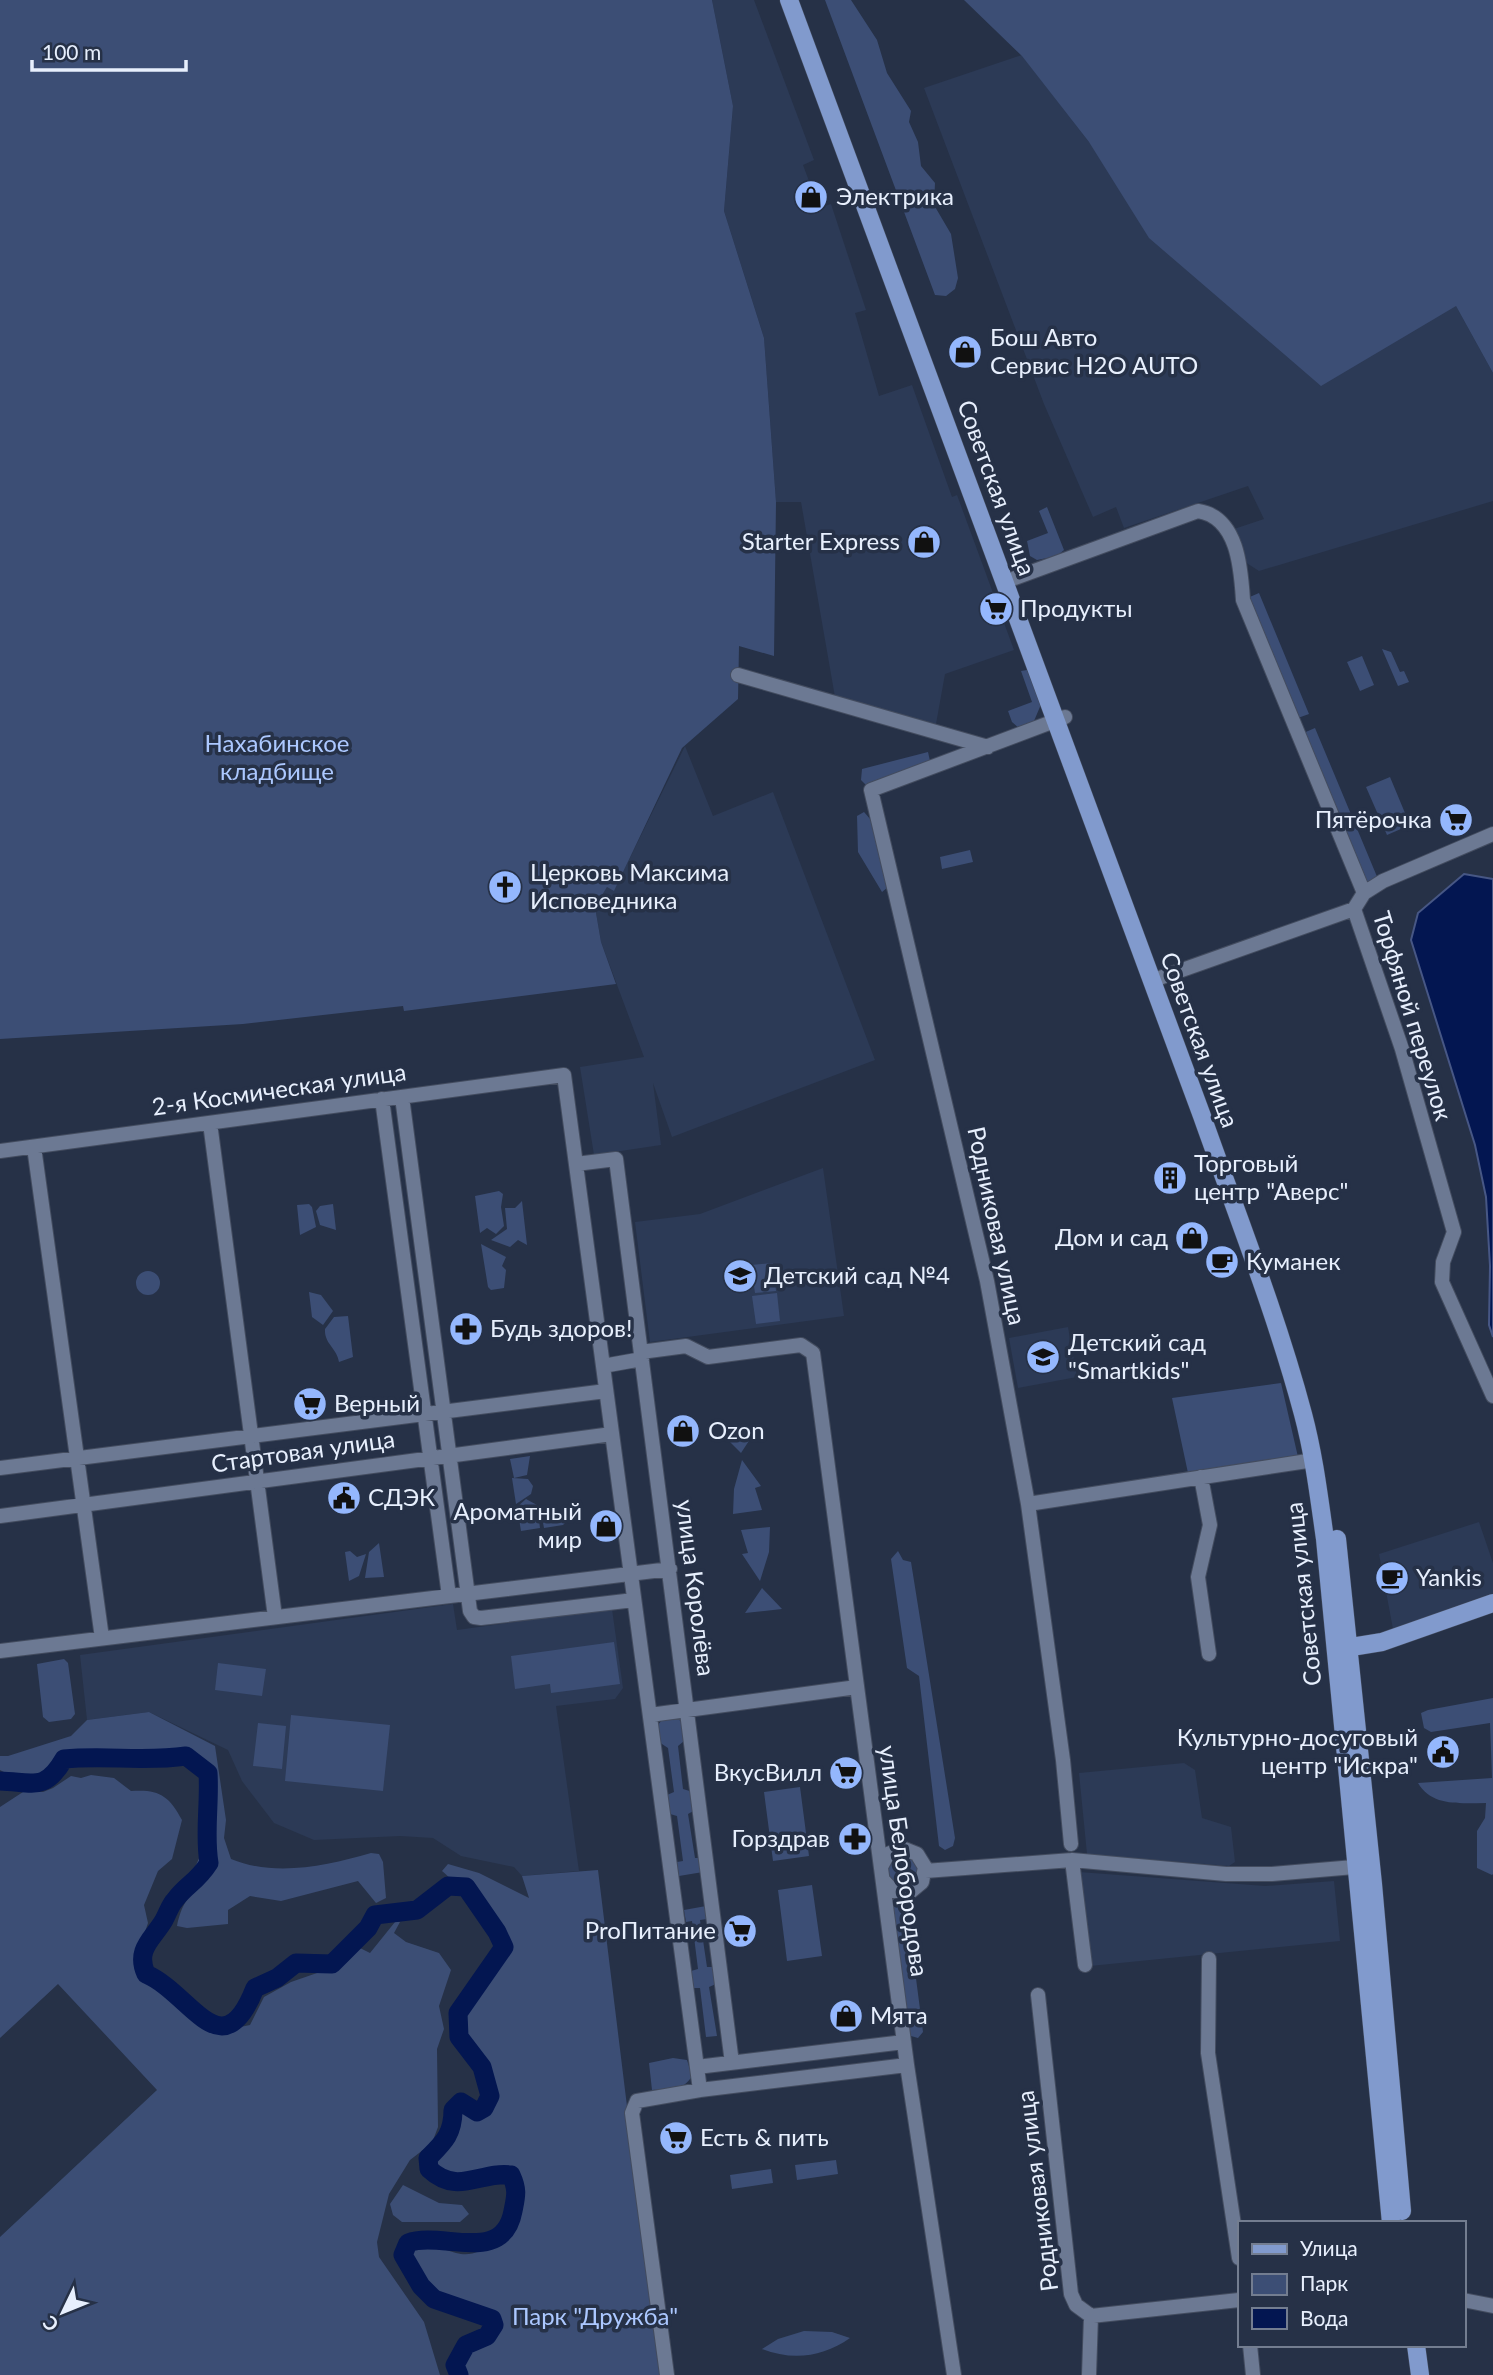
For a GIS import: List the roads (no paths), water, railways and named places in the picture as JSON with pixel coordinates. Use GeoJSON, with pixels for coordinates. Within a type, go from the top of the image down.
{"type":"FeatureCollection","features":[{"type":"Feature","properties":{"kind":"main road","name":"Советская улица"},"geometry":{"type":"LineString","coordinates":[[789,0],[1156,979],[1275,1286],[1314,1411],[1325,1459],[1364,1866],[1403,2221]]}},
{"type":"Feature","properties":{"kind":"main road","name":"Советская улица"},"geometry":{"type":"LineString","coordinates":[[802,0],[1015,578],[1060,718]]}},
{"type":"Feature","properties":{"kind":"main road","name":"Советская улица"},"geometry":{"type":"LineString","coordinates":[[1156,979],[1274,1320],[1314,1461],[1343,1649]]}},
{"type":"Feature","properties":{"kind":"main road"},"geometry":{"type":"LineString","coordinates":[[1343,1649],[1382,1642],[1493,1603]]}},
{"type":"Feature","properties":{"kind":"main road","name":"Советская улица"},"geometry":{"type":"LineString","coordinates":[[1364,1866],[1391,2221]]}},
{"type":"Feature","properties":{"kind":"main road"},"geometry":{"type":"LineString","coordinates":[[1404,2347],[1407,2375]]}},
{"type":"Feature","properties":{"kind":"main road"},"geometry":{"type":"LineString","coordinates":[[1416,2347],[1420,2375]]}},
{"type":"Feature","properties":{"kind":"street","name":"Торфяной переулок"},"geometry":{"type":"LineString","coordinates":[[1015,578],[1198,511],[1217,520],[1233,540],[1241,565],[1243,600],[1364,893],[1354,909],[1402,1049],[1454,1232],[1443,1262],[1442,1282],[1493,1396]]}},
{"type":"Feature","properties":{"kind":"street"},"geometry":{"type":"LineString","coordinates":[[738,675],[988,747],[1060,718]]}},
{"type":"Feature","properties":{"kind":"street","name":"Родниковая улица"},"geometry":{"type":"LineString","coordinates":[[988,747],[872,790],[987,1282],[1028,1504],[1063,1760],[1071,1844]]}},
{"type":"Feature","properties":{"kind":"street"},"geometry":{"type":"LineString","coordinates":[[1364,893],[1383,881],[1493,834]]}},
{"type":"Feature","properties":{"kind":"street"},"geometry":{"type":"LineString","coordinates":[[1156,979],[1354,909]]}},
{"type":"Feature","properties":{"kind":"street","name":"2-я Космическая улица"},"geometry":{"type":"LineString","coordinates":[[0,1152],[564,1075],[576,1164]]}},
{"type":"Feature","properties":{"kind":"street"},"geometry":{"type":"LineString","coordinates":[[402,1097],[470,1611],[474,1617],[481,1618],[634,1600]]}},
{"type":"Feature","properties":{"kind":"street"},"geometry":{"type":"LineString","coordinates":[[382,1099],[449,1596]]}},
{"type":"Feature","properties":{"kind":"street"},"geometry":{"type":"LineString","coordinates":[[210,1123],[275,1617]]}},
{"type":"Feature","properties":{"kind":"street"},"geometry":{"type":"LineString","coordinates":[[34,1147],[102,1638]]}},
{"type":"Feature","properties":{"kind":"street","name":"улица Королёва"},"geometry":{"type":"LineString","coordinates":[[576,1164],[616,1159],[732,2063]]}},
{"type":"Feature","properties":{"kind":"street"},"geometry":{"type":"LineString","coordinates":[[576,1164],[700,2090]]}},
{"type":"Feature","properties":{"kind":"street","name":"улица Белобородова"},"geometry":{"type":"LineString","coordinates":[[642,1356],[686,1346],[708,1357],[801,1345],[813,1353],[906,2065],[954,2375]]}},
{"type":"Feature","properties":{"kind":"street"},"geometry":{"type":"LineString","coordinates":[[603,1366],[642,1356]]}},
{"type":"Feature","properties":{"kind":"street","name":"Стартовая улица"},"geometry":{"type":"LineString","coordinates":[[0,1468],[606,1391]]}},
{"type":"Feature","properties":{"kind":"street","name":"Стартовая улица"},"geometry":{"type":"LineString","coordinates":[[0,1516],[612,1434]]}},
{"type":"Feature","properties":{"kind":"street"},"geometry":{"type":"LineString","coordinates":[[1028,1504],[1314,1461]]}},
{"type":"Feature","properties":{"kind":"street"},"geometry":{"type":"LineString","coordinates":[[1201,1477],[1210,1525],[1198,1577],[1209,1654]]}},
{"type":"Feature","properties":{"kind":"street"},"geometry":{"type":"LineString","coordinates":[[0,1651],[670,1569]]}},
{"type":"Feature","properties":{"kind":"street"},"geometry":{"type":"LineString","coordinates":[[650,1715],[857,1686]]}},
{"type":"Feature","properties":{"kind":"street"},"geometry":{"type":"LineString","coordinates":[[906,1849],[920,1856],[925,1871],[920,1885],[907,1893],[893,1891],[882,1874],[891,1852],[906,1849]]}},
{"type":"Feature","properties":{"kind":"street"},"geometry":{"type":"LineString","coordinates":[[925,1871],[1072,1860],[1226,1874],[1272,1874],[1364,1866]]}},
{"type":"Feature","properties":{"kind":"street"},"geometry":{"type":"LineString","coordinates":[[1072,1860],[1085,1965]]}},
{"type":"Feature","properties":{"kind":"street"},"geometry":{"type":"LineString","coordinates":[[1209,1959],[1208,2053],[1238,2251]]}},
{"type":"Feature","properties":{"kind":"street","name":"Родниковая улица"},"geometry":{"type":"LineString","coordinates":[[1038,1995],[1071,2294],[1076,2305],[1091,2316]]}},
{"type":"Feature","properties":{"kind":"street"},"geometry":{"type":"LineString","coordinates":[[697,2067],[904,2042]]}},
{"type":"Feature","properties":{"kind":"street"},"geometry":{"type":"LineString","coordinates":[[667,2375],[632,2113],[637,2101],[700,2090],[906,2065]]}},
{"type":"Feature","properties":{"kind":"street"},"geometry":{"type":"LineString","coordinates":[[1089,2375],[1091,2316],[1238,2300]]}},
{"type":"Feature","properties":{"kind":"street"},"geometry":{"type":"LineString","coordinates":[[1465,2300],[1493,2306]]}},
{"type":"Feature","properties":{"kind":"street"},"geometry":{"type":"LineString","coordinates":[[1250,2347],[1253,2375]]}},
{"type":"Feature","properties":{"kind":"water"},"geometry":{"type":"Polygon","coordinates":[[[1464,874],[1493,879],[1493,1337],[1489,1325],[1490,1266],[1486,1197],[1475,1145],[1411,940],[1418,913],[1464,874]]]}},
{"type":"Feature","properties":{"kind":"waterway"},"geometry":{"type":"LineString","coordinates":[[0,1781],[44,1781],[64,1759],[79,1758],[186,1756],[208,1773],[209,1863],[173,1902],[144,1951],[143,1965],[146,1974],[205,2020],[218,2025],[230,2024],[243,2012],[255,1988],[277,1978],[296,1963],[332,1964],[368,1928],[375,1915],[417,1910],[448,1886],[466,1887],[497,1932],[504,1947],[458,2013],[459,2037],[482,2067],[490,2096],[484,2108],[477,2112],[461,2102],[453,2110],[446,2137],[428,2158],[429,2169],[440,2177],[460,2182],[511,2175],[516,2189],[515,2201],[507,2228],[497,2237],[484,2242],[469,2243],[422,2240],[408,2243],[403,2255],[421,2286],[434,2299],[492,2319],[494,2325],[487,2336],[466,2345],[455,2365],[459,2375]]}},
{"type":"Feature","properties":{"kind":"place","name":"Электрика"},"geometry":{"type":"Point","coordinates":[811,197]}},
{"type":"Feature","properties":{"kind":"place","name":"Бош Авто Сервис H2O AUTO"},"geometry":{"type":"Point","coordinates":[965,352]}},
{"type":"Feature","properties":{"kind":"place","name":"Starter Express"},"geometry":{"type":"Point","coordinates":[924,542]}},
{"type":"Feature","properties":{"kind":"place","name":"Продукты"},"geometry":{"type":"Point","coordinates":[996,609]}},
{"type":"Feature","properties":{"kind":"place","name":"Пятёрочка"},"geometry":{"type":"Point","coordinates":[1456,820]}},
{"type":"Feature","properties":{"kind":"place","name":"Церковь Максима Исповедника"},"geometry":{"type":"Point","coordinates":[505,887]}},
{"type":"Feature","properties":{"kind":"place","name":"Торговый центр \"Аверс\""},"geometry":{"type":"Point","coordinates":[1170,1178]}},
{"type":"Feature","properties":{"kind":"place","name":"Дом и сад"},"geometry":{"type":"Point","coordinates":[1192,1238]}},
{"type":"Feature","properties":{"kind":"place","name":"Куманек"},"geometry":{"type":"Point","coordinates":[1222,1262]}},
{"type":"Feature","properties":{"kind":"place","name":"Детский сад №4"},"geometry":{"type":"Point","coordinates":[740,1276]}},
{"type":"Feature","properties":{"kind":"place","name":"Будь здоров!"},"geometry":{"type":"Point","coordinates":[466,1329]}},
{"type":"Feature","properties":{"kind":"place","name":"Детский сад \"Smartkids\""},"geometry":{"type":"Point","coordinates":[1043,1357]}},
{"type":"Feature","properties":{"kind":"place","name":"Верный"},"geometry":{"type":"Point","coordinates":[310,1404]}},
{"type":"Feature","properties":{"kind":"place","name":"Ozon"},"geometry":{"type":"Point","coordinates":[683,1431]}},
{"type":"Feature","properties":{"kind":"place","name":"СДЭК"},"geometry":{"type":"Point","coordinates":[344,1498]}},
{"type":"Feature","properties":{"kind":"place","name":"Ароматный мир"},"geometry":{"type":"Point","coordinates":[606,1526]}},
{"type":"Feature","properties":{"kind":"place","name":"Yankis"},"geometry":{"type":"Point","coordinates":[1392,1578]}},
{"type":"Feature","properties":{"kind":"place","name":"Культурно-досуговый центр \"Искра\""},"geometry":{"type":"Point","coordinates":[1443,1752]}},
{"type":"Feature","properties":{"kind":"place","name":"ВкусВилл"},"geometry":{"type":"Point","coordinates":[846,1773]}},
{"type":"Feature","properties":{"kind":"place","name":"Горздрав"},"geometry":{"type":"Point","coordinates":[855,1839]}},
{"type":"Feature","properties":{"kind":"place","name":"ProПитание"},"geometry":{"type":"Point","coordinates":[740,1931]}},
{"type":"Feature","properties":{"kind":"place","name":"Мята"},"geometry":{"type":"Point","coordinates":[846,2016]}},
{"type":"Feature","properties":{"kind":"place","name":"Есть & пить"},"geometry":{"type":"Point","coordinates":[676,2138]}},
{"type":"Feature","properties":{"kind":"park label","name":"Нахабинское кладбище"},"geometry":{"type":"Point","coordinates":[277,758]}},
{"type":"Feature","properties":{"kind":"park label","name":"Парк \"Дружба\""},"geometry":{"type":"Point","coordinates":[595,2317]}}]}
